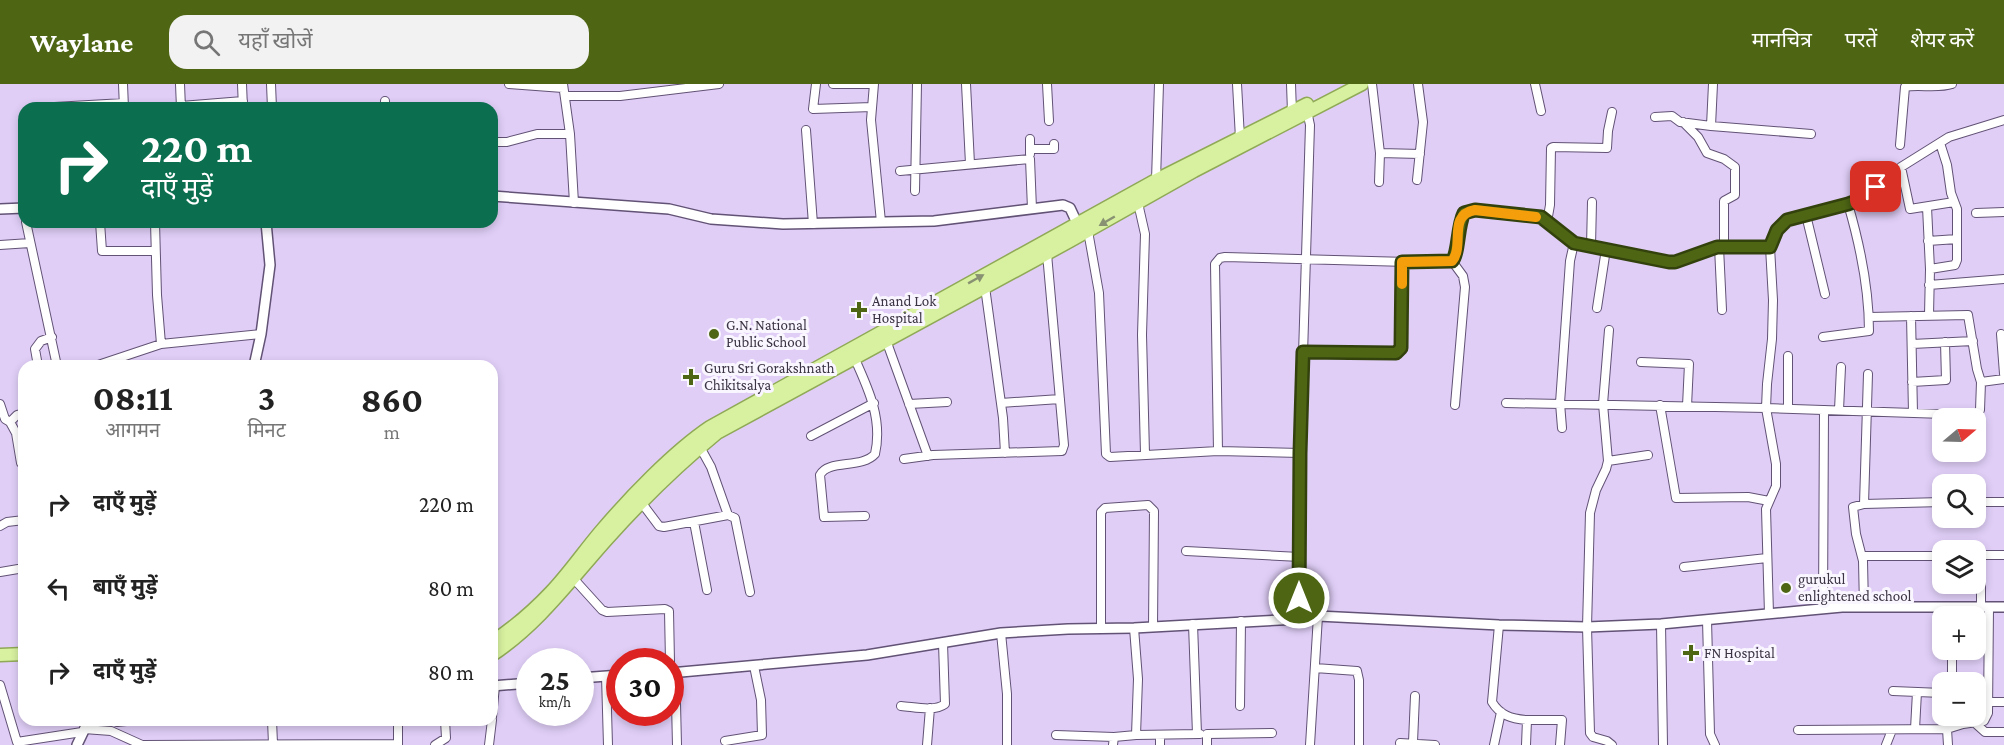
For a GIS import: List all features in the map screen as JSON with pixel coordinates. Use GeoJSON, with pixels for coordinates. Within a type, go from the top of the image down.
{"type":"FeatureCollection","features":[{"type":"Feature","properties":{"kind":"main road"},"geometry":{"type":"LineString","coordinates":[[498,638],[551,592],[633,496],[705,430],[1156,180],[1292,112],[1307,109],[1345,84]]}},
{"type":"Feature","properties":{"kind":"main road"},"geometry":{"type":"LineString","coordinates":[[498,651],[543,614],[641,502],[717,433],[1047,254],[1307,109],[1362,84]]}},
{"type":"Feature","properties":{"kind":"main road"},"geometry":{"type":"LineString","coordinates":[[0,647],[18,646]]}},
{"type":"Feature","properties":{"kind":"main road"},"geometry":{"type":"LineString","coordinates":[[0,655],[18,654]]}},
{"type":"Feature","properties":{"kind":"street"},"geometry":{"type":"LineString","coordinates":[[123,84],[124,102]]}},
{"type":"Feature","properties":{"kind":"street"},"geometry":{"type":"LineString","coordinates":[[180,84],[181,102]]}},
{"type":"Feature","properties":{"kind":"street"},"geometry":{"type":"LineString","coordinates":[[242,84],[243,102]]}},
{"type":"Feature","properties":{"kind":"street"},"geometry":{"type":"LineString","coordinates":[[271,84],[272,102]]}},
{"type":"Feature","properties":{"kind":"street"},"geometry":{"type":"LineString","coordinates":[[509,84],[620,96],[719,84]]}},
{"type":"Feature","properties":{"kind":"street"},"geometry":{"type":"LineString","coordinates":[[816,84],[813,109],[872,107]]}},
{"type":"Feature","properties":{"kind":"street"},"geometry":{"type":"LineString","coordinates":[[833,84],[874,84],[872,135],[881,222]]}},
{"type":"Feature","properties":{"kind":"street"},"geometry":{"type":"LineString","coordinates":[[915,191],[917,84]]}},
{"type":"Feature","properties":{"kind":"street"},"geometry":{"type":"LineString","coordinates":[[966,84],[970,164]]}},
{"type":"Feature","properties":{"kind":"street"},"geometry":{"type":"LineString","coordinates":[[1047,84],[1049,121]]}},
{"type":"Feature","properties":{"kind":"street"},"geometry":{"type":"LineString","coordinates":[[1156,180],[1159,84]]}},
{"type":"Feature","properties":{"kind":"street"},"geometry":{"type":"LineString","coordinates":[[1237,84],[1240,138]]}},
{"type":"Feature","properties":{"kind":"street"},"geometry":{"type":"LineString","coordinates":[[1291,84],[1292,112]]}},
{"type":"Feature","properties":{"kind":"street"},"geometry":{"type":"LineString","coordinates":[[1372,84],[1380,153],[1380,182]]}},
{"type":"Feature","properties":{"kind":"street"},"geometry":{"type":"LineString","coordinates":[[1417,180],[1423,115],[1418,84]]}},
{"type":"Feature","properties":{"kind":"street"},"geometry":{"type":"LineString","coordinates":[[1535,84],[1542,111]]}},
{"type":"Feature","properties":{"kind":"street"},"geometry":{"type":"LineString","coordinates":[[1711,126],[1713,84]]}},
{"type":"Feature","properties":{"kind":"street"},"geometry":{"type":"LineString","coordinates":[[1900,145],[1904,90],[1907,85],[1952,84]]}},
{"type":"Feature","properties":{"kind":"street"},"geometry":{"type":"LineString","coordinates":[[564,89],[570,134],[574,203]]}},
{"type":"Feature","properties":{"kind":"street"},"geometry":{"type":"LineString","coordinates":[[1299,619],[1300,453],[1310,125],[1307,109]]}},
{"type":"Feature","properties":{"kind":"street"},"geometry":{"type":"LineString","coordinates":[[1547,222],[1550,205],[1551,148],[1607,148],[1612,112]]}},
{"type":"Feature","properties":{"kind":"street"},"geometry":{"type":"LineString","coordinates":[[1655,117],[1672,116],[1683,122],[1698,137],[1707,153],[1735,166],[1735,195],[1724,201],[1721,247],[1722,310]]}},
{"type":"Feature","properties":{"kind":"street"},"geometry":{"type":"LineString","coordinates":[[1769,614],[1766,509],[1776,486],[1776,464],[1766,408],[1772,329],[1770,247],[1781,225],[1787,220],[1864,198],[1901,166],[1949,137],[2004,120]]}},
{"type":"Feature","properties":{"kind":"street"},"geometry":{"type":"LineString","coordinates":[[1683,122],[1811,134]]}},
{"type":"Feature","properties":{"kind":"street"},"geometry":{"type":"LineString","coordinates":[[806,130],[813,224]]}},
{"type":"Feature","properties":{"kind":"street"},"geometry":{"type":"LineString","coordinates":[[498,142],[507,142],[537,134],[570,134]]}},
{"type":"Feature","properties":{"kind":"street"},"geometry":{"type":"LineString","coordinates":[[1030,139],[1032,209]]}},
{"type":"Feature","properties":{"kind":"street"},"geometry":{"type":"LineString","coordinates":[[1930,269],[1955,265],[1957,260],[1957,215],[1940,143]]}},
{"type":"Feature","properties":{"kind":"street"},"geometry":{"type":"LineString","coordinates":[[1030,149],[1054,149],[1054,144]]}},
{"type":"Feature","properties":{"kind":"street"},"geometry":{"type":"LineString","coordinates":[[1380,153],[1420,154]]}},
{"type":"Feature","properties":{"kind":"street"},"geometry":{"type":"LineString","coordinates":[[900,171],[1030,159]]}},
{"type":"Feature","properties":{"kind":"street"},"geometry":{"type":"LineString","coordinates":[[1901,166],[1909,208],[1913,210],[1954,202]]}},
{"type":"Feature","properties":{"kind":"street"},"geometry":{"type":"LineString","coordinates":[[498,196],[669,209],[711,219],[783,224],[934,221],[1067,206],[1077,224]]}},
{"type":"Feature","properties":{"kind":"street"},"geometry":{"type":"LineString","coordinates":[[1591,246],[1592,202]]}},
{"type":"Feature","properties":{"kind":"street"},"geometry":{"type":"LineString","coordinates":[[1138,203],[1145,234],[1142,335],[1145,454]]}},
{"type":"Feature","properties":{"kind":"street"},"geometry":{"type":"LineString","coordinates":[[1822,337],[1868,332],[1869,317],[1861,254],[1848,204]]}},
{"type":"Feature","properties":{"kind":"street"},"geometry":{"type":"LineString","coordinates":[[1927,207],[1930,269],[1929,315]]}},
{"type":"Feature","properties":{"kind":"street"},"geometry":{"type":"LineString","coordinates":[[0,209],[18,208]]}},
{"type":"Feature","properties":{"kind":"street"},"geometry":{"type":"LineString","coordinates":[[1218,452],[1215,264],[1220,258],[1452,261],[1456,257],[1460,222],[1464,213],[1475,210],[1541,217],[1574,243],[1669,262],[1675,262],[1710,248],[1770,247]]}},
{"type":"Feature","properties":{"kind":"street"},"geometry":{"type":"LineString","coordinates":[[1976,213],[2004,212]]}},
{"type":"Feature","properties":{"kind":"street"},"geometry":{"type":"LineString","coordinates":[[1806,215],[1825,294]]}},
{"type":"Feature","properties":{"kind":"street"},"geometry":{"type":"LineString","coordinates":[[27,228],[56,360]]}},
{"type":"Feature","properties":{"kind":"street"},"geometry":{"type":"LineString","coordinates":[[100,228],[102,251],[155,250]]}},
{"type":"Feature","properties":{"kind":"street"},"geometry":{"type":"LineString","coordinates":[[155,228],[161,344]]}},
{"type":"Feature","properties":{"kind":"street"},"geometry":{"type":"LineString","coordinates":[[255,360],[270,265],[267,228]]}},
{"type":"Feature","properties":{"kind":"street"},"geometry":{"type":"LineString","coordinates":[[1088,231],[1099,293],[1104,451],[1110,457],[1218,452],[1300,453]]}},
{"type":"Feature","properties":{"kind":"street"},"geometry":{"type":"LineString","coordinates":[[1928,241],[1957,239]]}},
{"type":"Feature","properties":{"kind":"street"},"geometry":{"type":"LineString","coordinates":[[0,245],[30,243]]}},
{"type":"Feature","properties":{"kind":"street"},"geometry":{"type":"LineString","coordinates":[[1562,428],[1560,403],[1570,261],[1574,243]]}},
{"type":"Feature","properties":{"kind":"street"},"geometry":{"type":"LineString","coordinates":[[1597,308],[1606,249]]}},
{"type":"Feature","properties":{"kind":"street"},"geometry":{"type":"LineString","coordinates":[[904,459],[1062,451],[1064,444],[1047,254]]}},
{"type":"Feature","properties":{"kind":"street"},"geometry":{"type":"LineString","coordinates":[[1452,261],[1463,276],[1465,287],[1455,405]]}},
{"type":"Feature","properties":{"kind":"street"},"geometry":{"type":"LineString","coordinates":[[1303,352],[1394,354],[1399,351],[1401,348],[1402,262]]}},
{"type":"Feature","properties":{"kind":"street"},"geometry":{"type":"LineString","coordinates":[[1929,285],[2004,279]]}},
{"type":"Feature","properties":{"kind":"street"},"geometry":{"type":"LineString","coordinates":[[985,287],[1001,403],[1005,453]]}},
{"type":"Feature","properties":{"kind":"street"},"geometry":{"type":"LineString","coordinates":[[1506,403],[1978,413],[1981,382],[1968,315],[1869,317]]}},
{"type":"Feature","properties":{"kind":"street"},"geometry":{"type":"LineString","coordinates":[[1911,316],[1913,413]]}},
{"type":"Feature","properties":{"kind":"street"},"geometry":{"type":"LineString","coordinates":[[1609,330],[1603,404],[1608,461],[1596,490],[1590,513],[1587,627],[1590,733],[1593,737],[1612,745]]}},
{"type":"Feature","properties":{"kind":"street"},"geometry":{"type":"LineString","coordinates":[[113,360],[161,344],[261,334]]}},
{"type":"Feature","properties":{"kind":"street"},"geometry":{"type":"LineString","coordinates":[[1981,382],[2004,376],[2001,334]]}},
{"type":"Feature","properties":{"kind":"street"},"geometry":{"type":"LineString","coordinates":[[37,360],[35,349],[41,341],[52,337]]}},
{"type":"Feature","properties":{"kind":"street"},"geometry":{"type":"LineString","coordinates":[[886,340],[928,456]]}},
{"type":"Feature","properties":{"kind":"street"},"geometry":{"type":"LineString","coordinates":[[1912,344],[1973,341]]}},
{"type":"Feature","properties":{"kind":"street"},"geometry":{"type":"LineString","coordinates":[[1912,382],[1946,380],[1945,342]]}},
{"type":"Feature","properties":{"kind":"street"},"geometry":{"type":"LineString","coordinates":[[1788,356],[1788,408]]}},
{"type":"Feature","properties":{"kind":"street"},"geometry":{"type":"LineString","coordinates":[[854,357],[874,403],[875,454],[865,461],[826,468],[820,475],[824,517],[865,516]]}},
{"type":"Feature","properties":{"kind":"street"},"geometry":{"type":"LineString","coordinates":[[1641,362],[1689,364],[1687,406]]}},
{"type":"Feature","properties":{"kind":"street"},"geometry":{"type":"LineString","coordinates":[[1839,410],[1841,367]]}},
{"type":"Feature","properties":{"kind":"street"},"geometry":{"type":"LineString","coordinates":[[1864,504],[1868,374]]}},
{"type":"Feature","properties":{"kind":"street"},"geometry":{"type":"LineString","coordinates":[[1001,403],[1060,399]]}},
{"type":"Feature","properties":{"kind":"street"},"geometry":{"type":"LineString","coordinates":[[909,404],[946,402]]}},
{"type":"Feature","properties":{"kind":"street"},"geometry":{"type":"LineString","coordinates":[[811,436],[874,403]]}},
{"type":"Feature","properties":{"kind":"street"},"geometry":{"type":"LineString","coordinates":[[0,404],[5,419],[10,422],[16,433],[18,445]]}},
{"type":"Feature","properties":{"kind":"street"},"geometry":{"type":"LineString","coordinates":[[1660,405],[1676,498],[1748,497],[1769,501]]}},
{"type":"Feature","properties":{"kind":"street"},"geometry":{"type":"LineString","coordinates":[[1823,608],[1824,410]]}},
{"type":"Feature","properties":{"kind":"street"},"geometry":{"type":"LineString","coordinates":[[10,422],[18,415]]}},
{"type":"Feature","properties":{"kind":"street"},"geometry":{"type":"LineString","coordinates":[[700,447],[711,468],[728,515]]}},
{"type":"Feature","properties":{"kind":"street"},"geometry":{"type":"LineString","coordinates":[[1608,461],[1648,454]]}},
{"type":"Feature","properties":{"kind":"street"},"geometry":{"type":"LineString","coordinates":[[641,502],[660,525],[671,527],[728,515],[735,518],[750,592]]}},
{"type":"Feature","properties":{"kind":"street"},"geometry":{"type":"LineString","coordinates":[[1864,607],[1862,556],[1853,509],[1855,505],[1932,502]]}},
{"type":"Feature","properties":{"kind":"street"},"geometry":{"type":"LineString","coordinates":[[1986,502],[2004,502]]}},
{"type":"Feature","properties":{"kind":"street"},"geometry":{"type":"LineString","coordinates":[[1101,629],[1101,512],[1105,508],[1148,505],[1154,511],[1153,627]]}},
{"type":"Feature","properties":{"kind":"street"},"geometry":{"type":"LineString","coordinates":[[0,526],[7,522],[18,521]]}},
{"type":"Feature","properties":{"kind":"street"},"geometry":{"type":"LineString","coordinates":[[694,522],[707,590]]}},
{"type":"Feature","properties":{"kind":"street"},"geometry":{"type":"LineString","coordinates":[[1186,551],[1300,556]]}},
{"type":"Feature","properties":{"kind":"street"},"geometry":{"type":"LineString","coordinates":[[1986,555],[2004,555]]}},
{"type":"Feature","properties":{"kind":"street"},"geometry":{"type":"LineString","coordinates":[[1862,556],[1932,556]]}},
{"type":"Feature","properties":{"kind":"street"},"geometry":{"type":"LineString","coordinates":[[1684,567],[1767,558]]}},
{"type":"Feature","properties":{"kind":"street"},"geometry":{"type":"LineString","coordinates":[[0,572],[18,569]]}},
{"type":"Feature","properties":{"kind":"street"},"geometry":{"type":"LineString","coordinates":[[573,578],[602,610],[607,612],[665,609],[669,611],[670,648]]}},
{"type":"Feature","properties":{"kind":"street"},"geometry":{"type":"LineString","coordinates":[[1986,608],[2004,607]]}},
{"type":"Feature","properties":{"kind":"street"},"geometry":{"type":"LineString","coordinates":[[684,673],[867,655],[1001,633],[1153,627],[1318,616],[1587,627],[1661,624],[1823,608],[1932,608]]}},
{"type":"Feature","properties":{"kind":"street"},"geometry":{"type":"LineString","coordinates":[[1310,745],[1318,616]]}},
{"type":"Feature","properties":{"kind":"street"},"geometry":{"type":"LineString","coordinates":[[1707,620],[1710,734],[1715,745]]}},
{"type":"Feature","properties":{"kind":"street"},"geometry":{"type":"LineString","coordinates":[[1240,621],[1240,706]]}},
{"type":"Feature","properties":{"kind":"street"},"geometry":{"type":"LineString","coordinates":[[1193,624],[1197,734]]}},
{"type":"Feature","properties":{"kind":"street"},"geometry":{"type":"LineString","coordinates":[[1499,624],[1492,702],[1496,709],[1512,719],[1562,720],[1560,745]]}},
{"type":"Feature","properties":{"kind":"street"},"geometry":{"type":"LineString","coordinates":[[1661,624],[1663,745]]}},
{"type":"Feature","properties":{"kind":"street"},"geometry":{"type":"LineString","coordinates":[[1134,628],[1138,680],[1136,735]]}},
{"type":"Feature","properties":{"kind":"street"},"geometry":{"type":"LineString","coordinates":[[1986,632],[1989,702],[1986,717]]}},
{"type":"Feature","properties":{"kind":"street"},"geometry":{"type":"LineString","coordinates":[[1001,633],[1007,694],[1007,745]]}},
{"type":"Feature","properties":{"kind":"street"},"geometry":{"type":"LineString","coordinates":[[901,706],[930,708],[943,706],[946,700],[943,643]]}},
{"type":"Feature","properties":{"kind":"street"},"geometry":{"type":"LineString","coordinates":[[725,732],[725,743],[762,735],[761,700],[754,666]]}},
{"type":"Feature","properties":{"kind":"street"},"geometry":{"type":"LineString","coordinates":[[1315,668],[1357,672],[1359,745]]}},
{"type":"Feature","properties":{"kind":"street"},"geometry":{"type":"LineString","coordinates":[[594,677],[606,676]]}},
{"type":"Feature","properties":{"kind":"street"},"geometry":{"type":"LineString","coordinates":[[498,686],[516,684]]}},
{"type":"Feature","properties":{"kind":"street"},"geometry":{"type":"LineString","coordinates":[[0,686],[17,744],[83,731],[111,731],[142,745],[398,744],[398,726]]}},
{"type":"Feature","properties":{"kind":"street"},"geometry":{"type":"LineString","coordinates":[[1893,691],[1932,693]]}},
{"type":"Feature","properties":{"kind":"street"},"geometry":{"type":"LineString","coordinates":[[1915,729],[1917,692]]}},
{"type":"Feature","properties":{"kind":"street"},"geometry":{"type":"LineString","coordinates":[[1413,742],[1414,696]]}},
{"type":"Feature","properties":{"kind":"street"},"geometry":{"type":"LineString","coordinates":[[1989,702],[2004,702]]}},
{"type":"Feature","properties":{"kind":"street"},"geometry":{"type":"LineString","coordinates":[[927,745],[930,708]]}},
{"type":"Feature","properties":{"kind":"street"},"geometry":{"type":"LineString","coordinates":[[1494,745],[1501,712]]}},
{"type":"Feature","properties":{"kind":"street"},"geometry":{"type":"LineString","coordinates":[[1526,745],[1527,720]]}},
{"type":"Feature","properties":{"kind":"street"},"geometry":{"type":"LineString","coordinates":[[77,745],[86,726]]}},
{"type":"Feature","properties":{"kind":"street"},"geometry":{"type":"LineString","coordinates":[[272,726],[273,744]]}},
{"type":"Feature","properties":{"kind":"street"},"geometry":{"type":"LineString","coordinates":[[435,745],[446,738],[445,726]]}},
{"type":"Feature","properties":{"kind":"street"},"geometry":{"type":"LineString","coordinates":[[489,745],[491,726]]}},
{"type":"Feature","properties":{"kind":"street"},"geometry":{"type":"LineString","coordinates":[[607,726],[608,745]]}},
{"type":"Feature","properties":{"kind":"street"},"geometry":{"type":"LineString","coordinates":[[677,726],[677,745]]}},
{"type":"Feature","properties":{"kind":"street"},"geometry":{"type":"LineString","coordinates":[[1948,745],[1949,726]]}},
{"type":"Feature","properties":{"kind":"street"},"geometry":{"type":"LineString","coordinates":[[1798,730],[1949,729],[1957,726]]}},
{"type":"Feature","properties":{"kind":"street"},"geometry":{"type":"LineString","coordinates":[[1978,726],[1985,732],[2004,732]]}},
{"type":"Feature","properties":{"kind":"street"},"geometry":{"type":"LineString","coordinates":[[1886,745],[1892,730]]}},
{"type":"Feature","properties":{"kind":"street"},"geometry":{"type":"LineString","coordinates":[[1056,735],[1113,741],[1136,735],[1272,733]]}},
{"type":"Feature","properties":{"kind":"street"},"geometry":{"type":"LineString","coordinates":[[1207,734],[1207,745]]}},
{"type":"Feature","properties":{"kind":"street"},"geometry":{"type":"LineString","coordinates":[[1160,735],[1160,745]]}},
{"type":"Feature","properties":{"kind":"street"},"geometry":{"type":"LineString","coordinates":[[1400,743],[1435,745]]}},
{"type":"Feature","properties":{"kind":"slow traffic"},"geometry":{"type":"LineString","coordinates":[[1402,284],[1402,262],[1444,263],[1456,257],[1456,242],[1464,213],[1475,210],[1536,217]]}},
{"type":"Feature","properties":{"kind":"place","name":"Anand Lok Hospital"},"geometry":{"type":"Point","coordinates":[859,310]}},
{"type":"Feature","properties":{"kind":"place","name":"G.N. National Public School"},"geometry":{"type":"Point","coordinates":[714,334]}},
{"type":"Feature","properties":{"kind":"place","name":"Guru Sri Gorakshnath Chikitsalya"},"geometry":{"type":"Point","coordinates":[691,377]}},
{"type":"Feature","properties":{"kind":"place","name":"gurukul enlightened school"},"geometry":{"type":"Point","coordinates":[1786,588]}},
{"type":"Feature","properties":{"kind":"place","name":"FN Hospital"},"geometry":{"type":"Point","coordinates":[1691,653]}},
{"type":"Feature","properties":{"kind":"route"},"geometry":{"type":"LineString","coordinates":[[1299,598],[1303,352],[1394,354],[1399,351],[1401,348],[1402,262],[1444,263],[1452,261],[1456,257],[1456,242],[1464,213],[1475,210],[1541,217],[1574,243],[1675,262],[1710,248],[1770,247],[1777,230],[1787,220],[1848,204],[1864,198],[1876,187]]}}]}
